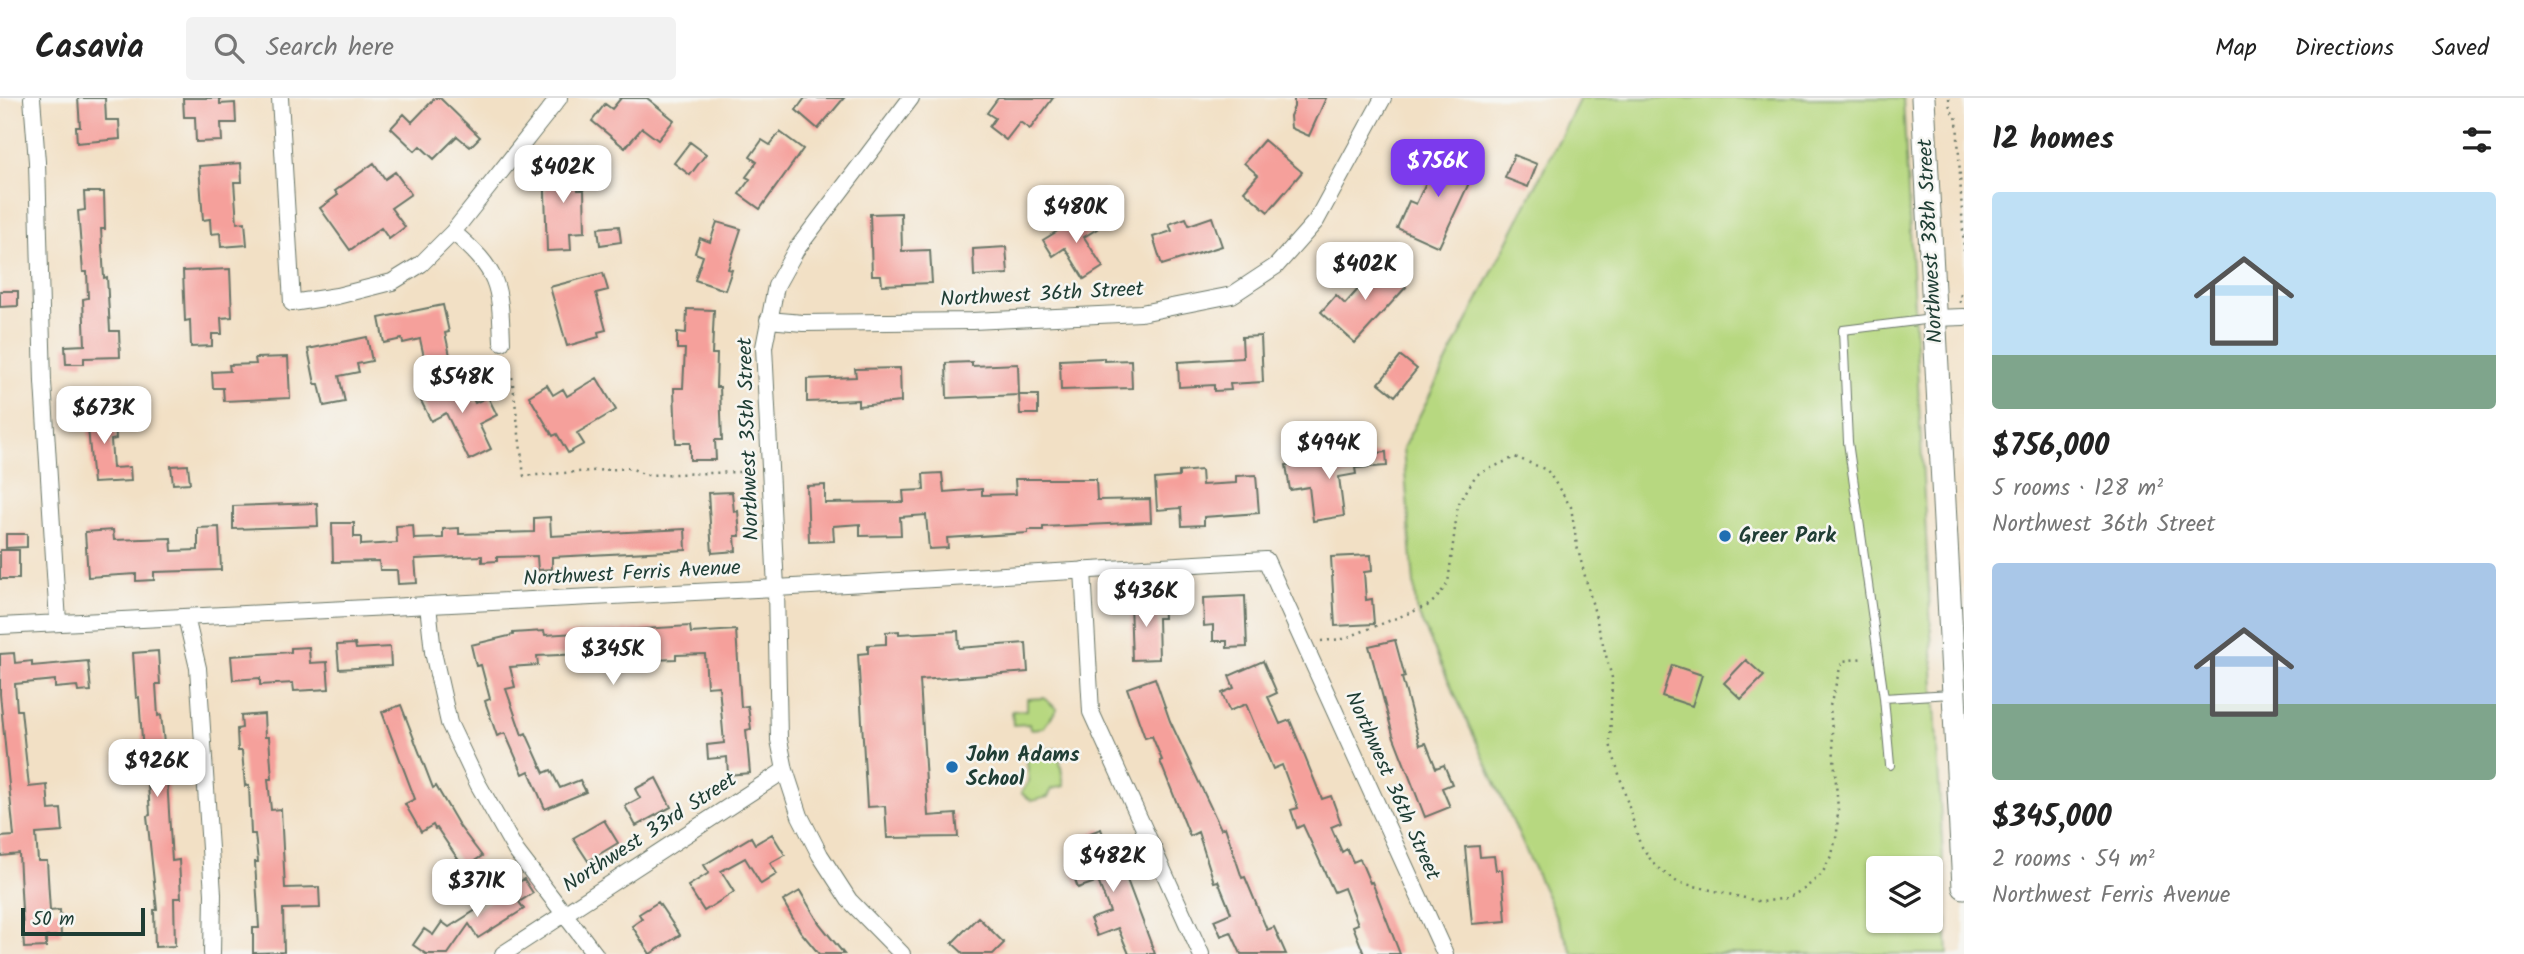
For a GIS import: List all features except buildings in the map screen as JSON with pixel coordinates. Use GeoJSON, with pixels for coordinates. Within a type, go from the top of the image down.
{"type":"FeatureCollection","features":[{"type":"Feature","properties":{"kind":"main road","name":"Northwest 38th Street"},"geometry":{"type":"LineString","coordinates":[[1923,98],[1935,318],[1955,545],[1954,694],[1964,877]]}},
{"type":"Feature","properties":{"kind":"street"},"geometry":{"type":"LineString","coordinates":[[32,98],[37,162],[43,382],[58,622]]}},
{"type":"Feature","properties":{"kind":"street"},"geometry":{"type":"LineString","coordinates":[[280,98],[292,303],[337,296],[392,282],[421,264],[453,232],[559,98]]}},
{"type":"Feature","properties":{"kind":"street","name":"Northwest 35th Street"},"geometry":{"type":"LineString","coordinates":[[902,954],[849,900],[820,855],[800,816],[785,770],[779,740],[776,589],[764,347],[776,286],[796,250],[911,98]]}},
{"type":"Feature","properties":{"kind":"street","name":"Northwest 36th Street"},"geometry":{"type":"LineString","coordinates":[[768,320],[803,323],[972,321],[1128,314],[1232,295],[1276,266],[1316,221],[1383,98]]}},
{"type":"Feature","properties":{"kind":"street"},"geometry":{"type":"LineString","coordinates":[[453,232],[474,249],[494,274],[500,300],[502,342]]}},
{"type":"Feature","properties":{"kind":"street"},"geometry":{"type":"LineString","coordinates":[[1935,318],[1964,317]]}},
{"type":"Feature","properties":{"kind":"street","name":"Northwest Ferris Avenue"},"geometry":{"type":"LineString","coordinates":[[0,626],[776,589],[1266,560]]}},
{"type":"Feature","properties":{"kind":"street","name":"Northwest 36th Street"},"geometry":{"type":"LineString","coordinates":[[1266,560],[1445,954]]}},
{"type":"Feature","properties":{"kind":"street"},"geometry":{"type":"LineString","coordinates":[[1083,570],[1091,712],[1200,954]]}},
{"type":"Feature","properties":{"kind":"street"},"geometry":{"type":"LineString","coordinates":[[428,605],[433,652],[449,723],[478,785],[516,851],[596,954]]}},
{"type":"Feature","properties":{"kind":"street"},"geometry":{"type":"LineString","coordinates":[[186,617],[198,668],[213,894],[212,954]]}},
{"type":"Feature","properties":{"kind":"street","name":"Northwest 33rd Street"},"geometry":{"type":"LineString","coordinates":[[503,954],[785,770]]}},
{"type":"Feature","properties":{"kind":"lane"},"geometry":{"type":"LineString","coordinates":[[1890,765],[1884,698],[1848,442],[1843,330],[1935,318]]}},
{"type":"Feature","properties":{"kind":"lane"},"geometry":{"type":"LineString","coordinates":[[1884,698],[1954,694]]}},
{"type":"Feature","properties":{"kind":"path"},"geometry":{"type":"LineString","coordinates":[[1950,98],[1950,109],[1957,119],[1964,251]]}},
{"type":"Feature","properties":{"kind":"path"},"geometry":{"type":"LineString","coordinates":[[502,342],[512,376],[524,476],[631,468],[645,475],[741,472],[769,465]]}},
{"type":"Feature","properties":{"kind":"path"},"geometry":{"type":"LineString","coordinates":[[1304,642],[1343,639],[1427,606],[1448,583],[1458,505],[1476,475],[1515,457],[1547,470],[1571,507],[1577,546],[1612,678],[1610,744],[1640,844],[1655,866],[1677,882],[1762,902],[1787,898],[1804,889],[1822,874],[1832,854],[1837,834],[1838,809],[1830,706],[1842,661],[1878,657]]}},
{"type":"Feature","properties":{"kind":"green space","name":"Greer Park"},"geometry":{"type":"Polygon","coordinates":[[[1580,98],[1903,98],[1943,856],[1866,856],[1866,933],[1943,933],[1943,859],[1948,954],[1573,954],[1416,609],[1403,448],[1580,98]]]}},
{"type":"Feature","properties":{"kind":"green space"},"geometry":{"type":"Polygon","coordinates":[[[1044,698],[1057,709],[1043,728],[1030,729],[1029,724],[1013,725],[1012,711],[1027,710],[1027,699],[1044,698]]]}},
{"type":"Feature","properties":{"kind":"green space"},"geometry":{"type":"Polygon","coordinates":[[[1058,749],[1064,786],[1052,789],[1048,797],[1032,801],[1021,793],[1029,781],[1026,750],[1058,749]]]}},
{"type":"Feature","properties":{"kind":"place","name":"Greer Park"},"geometry":{"type":"Point","coordinates":[1725,536]}},
{"type":"Feature","properties":{"kind":"place","name":"John Adams School"},"geometry":{"type":"Point","coordinates":[952,767]}}]}
